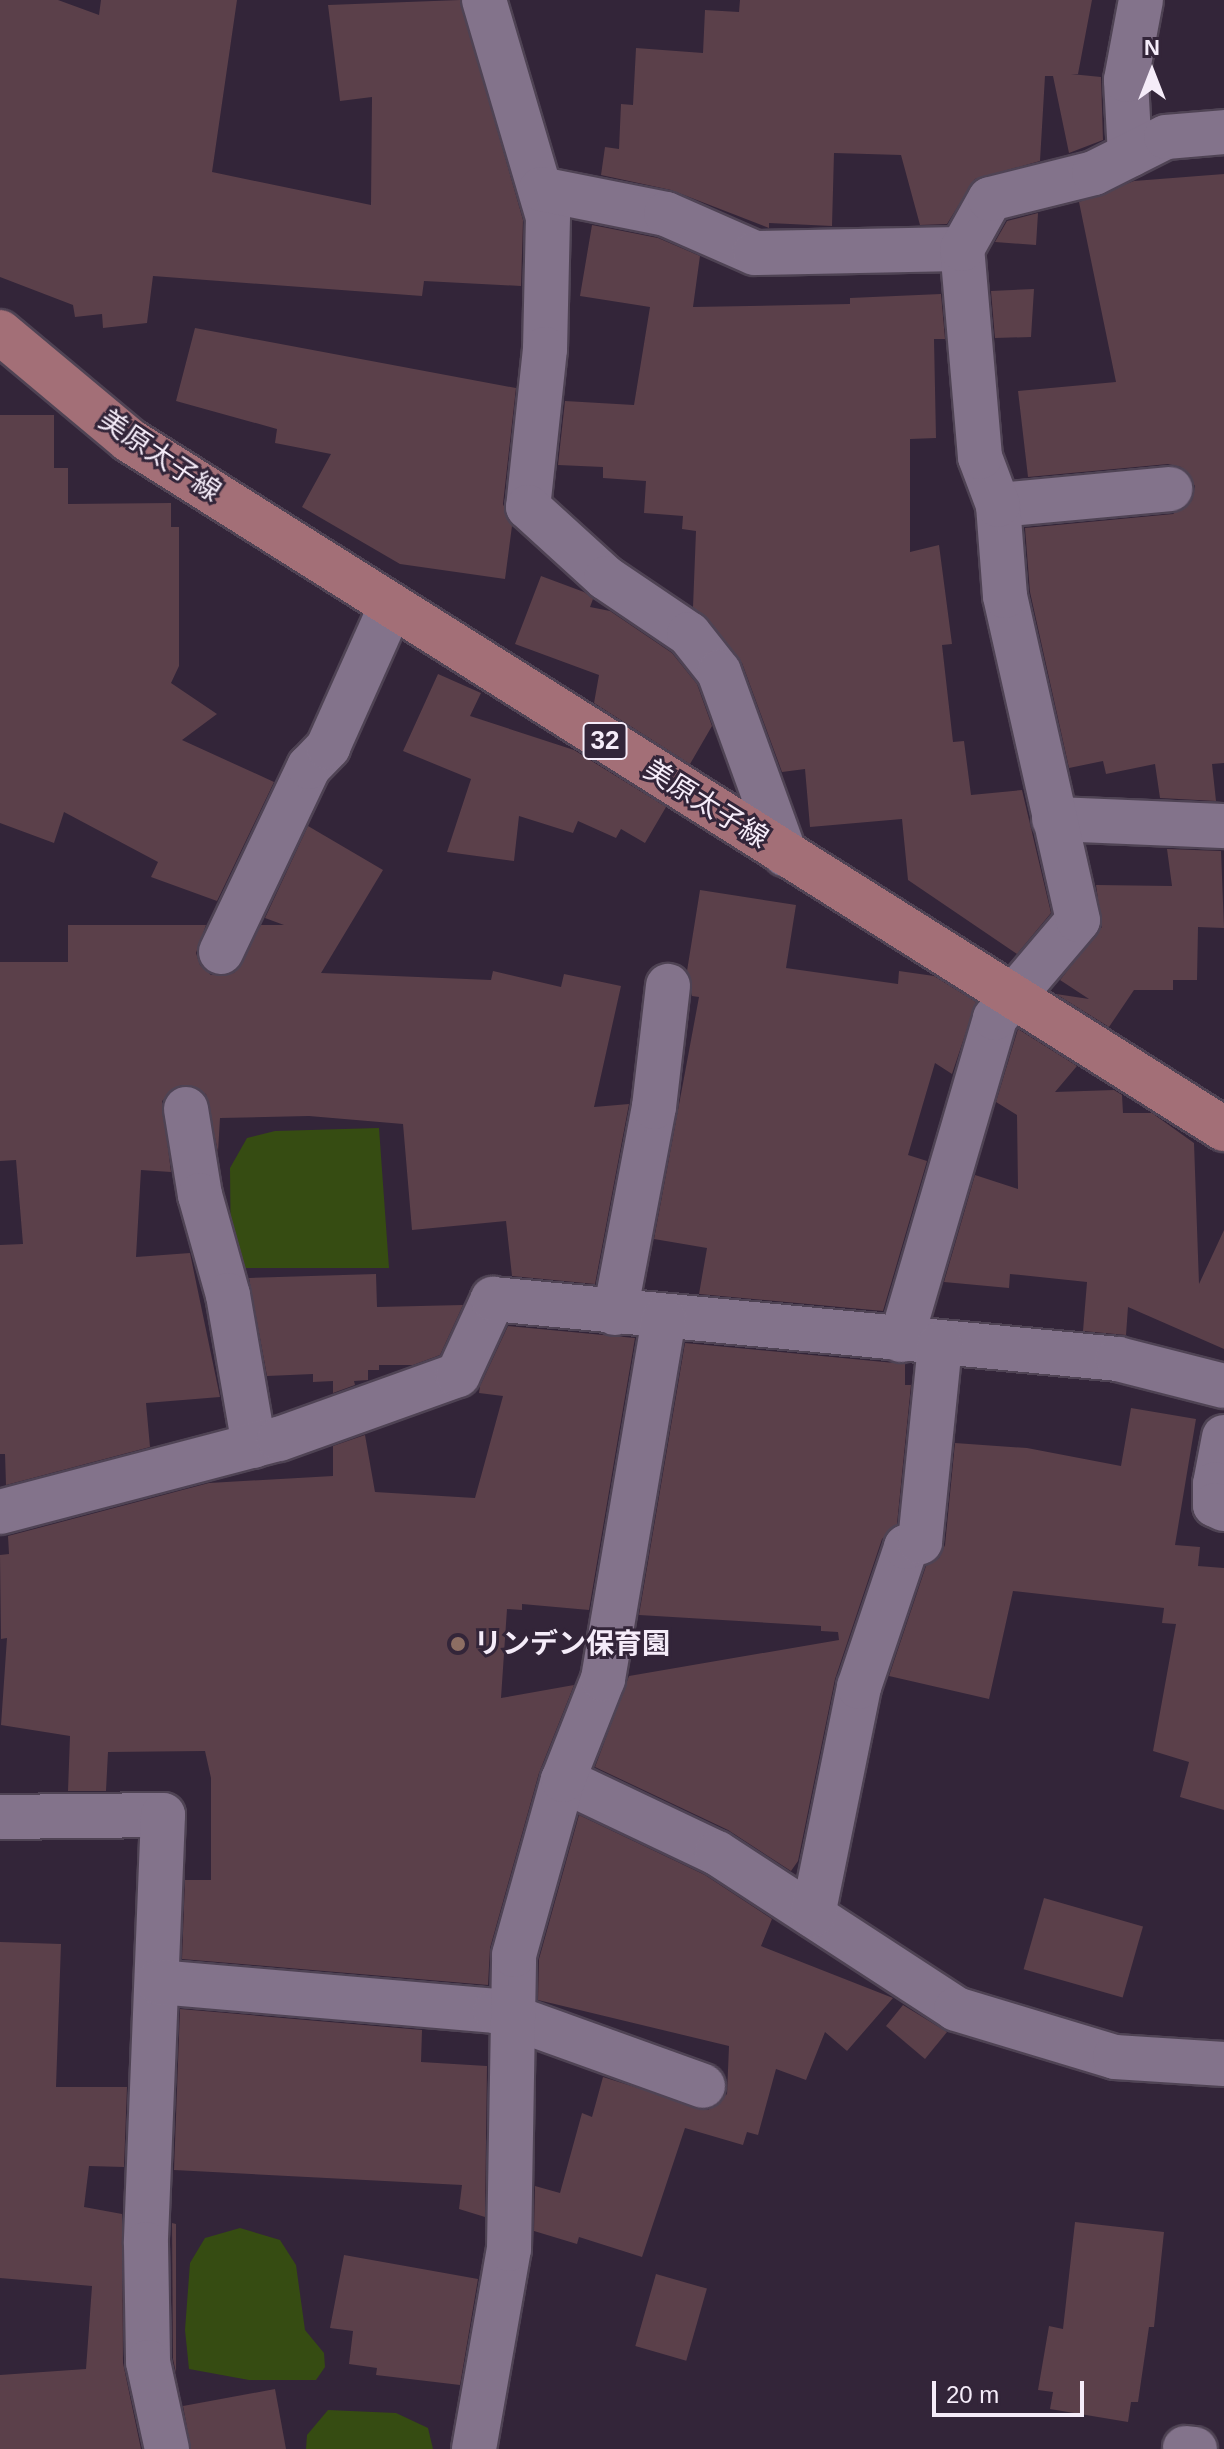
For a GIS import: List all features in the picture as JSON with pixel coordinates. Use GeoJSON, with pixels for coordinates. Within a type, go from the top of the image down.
{"type":"FeatureCollection","features":[{"type":"Feature","properties":{"kind":"main road","name":"美原太子線"},"geometry":{"type":"LineString","coordinates":[[0,332],[129,440],[785,854],[1016,994],[1224,1129]]}},
{"type":"Feature","properties":{"kind":"street"},"geometry":{"type":"LineString","coordinates":[[484,0],[548,217],[545,349],[528,507],[606,578],[689,634],[719,672],[785,854]]}},
{"type":"Feature","properties":{"kind":"street"},"geometry":{"type":"LineString","coordinates":[[1130,155],[1126,80],[1141,0]]}},
{"type":"Feature","properties":{"kind":"street"},"geometry":{"type":"LineString","coordinates":[[813,1915],[859,1687],[906,1547],[920,1542],[920,1342],[995,1018],[1078,920],[1005,596],[998,505],[980,457],[962,249],[990,199],[1094,173],[1166,137],[1224,132]]}},
{"type":"Feature","properties":{"kind":"street"},"geometry":{"type":"LineString","coordinates":[[541,189],[666,214],[755,253],[962,249]]}},
{"type":"Feature","properties":{"kind":"street"},"geometry":{"type":"LineString","coordinates":[[998,505],[1170,489]]}},
{"type":"Feature","properties":{"kind":"street"},"geometry":{"type":"LineString","coordinates":[[221,952],[309,767],[328,747],[391,606]]}},
{"type":"Feature","properties":{"kind":"street"},"geometry":{"type":"LineString","coordinates":[[1054,819],[1224,826]]}},
{"type":"Feature","properties":{"kind":"street"},"geometry":{"type":"LineString","coordinates":[[615,1313],[654,1107],[668,986]]}},
{"type":"Feature","properties":{"kind":"street"},"geometry":{"type":"LineString","coordinates":[[186,1109],[200,1195],[228,1295],[254,1446]]}},
{"type":"Feature","properties":{"kind":"street"},"geometry":{"type":"LineString","coordinates":[[0,1512],[254,1446],[458,1375],[493,1299],[664,1318],[1118,1359],[1224,1386]]}},
{"type":"Feature","properties":{"kind":"street"},"geometry":{"type":"LineString","coordinates":[[474,2449],[509,2249],[514,1955],[563,1780],[603,1679],[664,1318]]}},
{"type":"Feature","properties":{"kind":"street"},"geometry":{"type":"LineString","coordinates":[[1224,1437],[1215,1484],[1215,1505],[1224,1509]]}},
{"type":"Feature","properties":{"kind":"street"},"geometry":{"type":"LineString","coordinates":[[563,1780],[717,1853],[956,2009],[999,2025],[1115,2057],[1224,2064]]}},
{"type":"Feature","properties":{"kind":"street"},"geometry":{"type":"LineString","coordinates":[[0,1817],[163,1815],[146,2244],[148,2362],[167,2449]]}},
{"type":"Feature","properties":{"kind":"street"},"geometry":{"type":"LineString","coordinates":[[158,1982],[511,2016],[703,2086]]}},
{"type":"Feature","properties":{"kind":"street"},"geometry":{"type":"LineString","coordinates":[[1185,2448],[1195,2449]]}},
{"type":"Feature","properties":{"kind":"green space"},"geometry":{"type":"Polygon","coordinates":[[[379,1128],[389,1268],[231,1268],[230,1168],[247,1138],[275,1131],[379,1128]]]}},
{"type":"Feature","properties":{"kind":"green space"},"geometry":{"type":"Polygon","coordinates":[[[240,2228],[280,2240],[296,2265],[305,2330],[324,2353],[325,2367],[316,2380],[249,2380],[189,2369],[185,2330],[190,2263],[205,2238],[240,2228]]]}},
{"type":"Feature","properties":{"kind":"green space"},"geometry":{"type":"Polygon","coordinates":[[[328,2410],[396,2413],[428,2428],[433,2449],[306,2449],[307,2435],[328,2410]]]}},
{"type":"Feature","properties":{"kind":"building"},"geometry":{"type":"Polygon","coordinates":[[[0,0],[58,0],[99,15],[101,0],[237,0],[212,172],[371,205],[372,97],[340,101],[328,5],[460,0],[523,220],[521,286],[424,281],[422,296],[153,276],[147,323],[103,328],[102,314],[75,317],[73,305],[0,277],[0,0]]]}},
{"type":"Feature","properties":{"kind":"building"},"geometry":{"type":"Polygon","coordinates":[[[740,0],[1092,0],[1078,74],[1071,74],[1101,77],[1103,140],[1069,153],[1053,76],[1045,76],[1040,161],[975,179],[947,224],[920,225],[901,155],[834,153],[832,226],[769,223],[769,228],[671,190],[601,175],[605,147],[619,149],[621,104],[633,105],[636,48],[703,53],[705,10],[739,12],[740,0]]]}},
{"type":"Feature","properties":{"kind":"building"},"geometry":{"type":"Polygon","coordinates":[[[1224,174],[1224,763],[1212,764],[1216,801],[1160,798],[1155,764],[1106,774],[1103,761],[1069,768],[1030,592],[1025,528],[1173,514],[1192,500],[1195,486],[1181,467],[1168,464],[1028,477],[1018,391],[1116,382],[1079,202],[1134,181],[1224,174]]]}},
{"type":"Feature","properties":{"kind":"building"},"geometry":{"type":"Polygon","coordinates":[[[1038,213],[1036,245],[995,242],[1007,221],[1038,213]]]}},
{"type":"Feature","properties":{"kind":"building"},"geometry":{"type":"Polygon","coordinates":[[[592,225],[658,238],[700,256],[693,307],[850,304],[850,298],[941,294],[945,339],[934,339],[936,438],[910,439],[910,552],[939,545],[952,644],[942,645],[953,742],[964,741],[971,795],[1022,790],[1051,913],[1017,954],[908,880],[902,819],[810,827],[805,769],[782,772],[742,663],[693,607],[696,531],[682,529],[683,516],[644,513],[646,481],[603,478],[603,467],[558,465],[565,401],[634,405],[650,307],[580,296],[592,225]]]}},
{"type":"Feature","properties":{"kind":"building"},"geometry":{"type":"Polygon","coordinates":[[[1034,289],[1031,337],[995,338],[991,291],[1034,289]]]}},
{"type":"Feature","properties":{"kind":"building"},"geometry":{"type":"Polygon","coordinates":[[[195,328],[516,388],[503,504],[512,526],[505,579],[400,564],[302,507],[331,454],[275,443],[277,429],[176,401],[195,328]]]}},
{"type":"Feature","properties":{"kind":"building"},"geometry":{"type":"Polygon","coordinates":[[[0,415],[54,415],[54,468],[68,468],[68,504],[171,503],[171,527],[179,527],[179,666],[171,683],[217,714],[182,740],[274,782],[217,901],[151,877],[158,862],[64,812],[54,843],[0,823],[0,415]]]}},
{"type":"Feature","properties":{"kind":"building"},"geometry":{"type":"Polygon","coordinates":[[[541,576],[584,592],[593,599],[590,607],[610,611],[672,653],[697,684],[712,726],[690,764],[594,703],[599,675],[515,644],[541,576]]]}},
{"type":"Feature","properties":{"kind":"building"},"geometry":{"type":"Polygon","coordinates":[[[438,674],[481,693],[470,716],[574,750],[666,807],[645,843],[621,829],[616,838],[578,821],[573,833],[519,816],[514,861],[447,852],[471,779],[403,751],[438,674]]]}},
{"type":"Feature","properties":{"kind":"building"},"geometry":{"type":"Polygon","coordinates":[[[308,826],[383,870],[321,973],[491,980],[493,971],[561,987],[564,974],[621,986],[594,1107],[629,1104],[595,1284],[512,1276],[506,1221],[412,1230],[403,1124],[309,1116],[220,1118],[218,1152],[206,1094],[181,1085],[162,1101],[171,1172],[141,1170],[136,1257],[190,1253],[220,1397],[146,1403],[150,1447],[6,1485],[5,1454],[0,1454],[0,1245],[23,1244],[16,1160],[0,1161],[0,962],[68,962],[68,925],[206,925],[196,953],[200,965],[211,975],[234,973],[261,925],[284,925],[265,918],[308,826]]]}},
{"type":"Feature","properties":{"kind":"building"},"geometry":{"type":"Polygon","coordinates":[[[1167,849],[1221,851],[1224,928],[1198,927],[1197,980],[1173,980],[1173,990],[1134,990],[1109,1027],[1056,994],[1089,999],[1060,980],[1102,927],[1096,885],[1172,886],[1167,849]]]}},
{"type":"Feature","properties":{"kind":"building"},"geometry":{"type":"Polygon","coordinates":[[[700,890],[796,905],[786,968],[898,984],[899,971],[934,976],[976,1002],[952,1074],[935,1063],[908,1155],[927,1161],[883,1311],[699,1294],[707,1248],[654,1239],[699,997],[692,996],[687,971],[700,890]]]}},
{"type":"Feature","properties":{"kind":"building"},"geometry":{"type":"Polygon","coordinates":[[[1018,1029],[1077,1066],[1055,1092],[1114,1090],[1122,1095],[1123,1113],[1152,1113],[1194,1143],[1199,1284],[1224,1230],[1224,1349],[1128,1307],[1126,1335],[1083,1331],[1087,1282],[1010,1274],[1009,1288],[944,1282],[975,1175],[1018,1189],[1017,1115],[996,1102],[1018,1029]]]}},
{"type":"Feature","properties":{"kind":"building"},"geometry":{"type":"Polygon","coordinates":[[[376,1274],[377,1307],[463,1305],[440,1355],[413,1365],[379,1365],[379,1370],[368,1370],[368,1380],[354,1381],[355,1385],[333,1393],[333,1381],[313,1382],[313,1374],[267,1376],[249,1278],[376,1274]]]}},
{"type":"Feature","properties":{"kind":"building"},"geometry":{"type":"Polygon","coordinates":[[[508,1326],[635,1338],[589,1610],[522,1604],[522,1610],[507,1609],[501,1698],[574,1685],[539,1773],[490,1948],[488,1985],[182,1959],[185,1880],[211,1880],[211,1778],[205,1751],[108,1752],[106,1791],[68,1791],[70,1736],[1,1725],[7,1638],[1,1639],[0,1555],[9,1554],[8,1536],[209,1483],[333,1476],[333,1446],[365,1435],[375,1492],[475,1498],[503,1396],[479,1393],[480,1386],[508,1326]]]}},
{"type":"Feature","properties":{"kind":"building"},"geometry":{"type":"Polygon","coordinates":[[[685,1343],[905,1364],[905,1385],[911,1385],[897,1524],[882,1539],[835,1679],[798,1861],[791,1871],[728,1830],[595,1767],[629,1676],[839,1640],[838,1632],[821,1631],[821,1626],[639,1615],[685,1343]]]}},
{"type":"Feature","properties":{"kind":"building"},"geometry":{"type":"Polygon","coordinates":[[[1131,1408],[1196,1419],[1175,1545],[1200,1547],[1198,1566],[1224,1568],[1224,1810],[1180,1797],[1189,1762],[1153,1751],[1176,1624],[1162,1623],[1164,1608],[1013,1591],[989,1699],[889,1676],[926,1566],[939,1558],[945,1545],[955,1443],[1027,1448],[1121,1466],[1131,1408]]]}},
{"type":"Feature","properties":{"kind":"building"},"geometry":{"type":"Polygon","coordinates":[[[579,1815],[705,1875],[772,1919],[761,1946],[893,1998],[847,2051],[825,2032],[806,2080],[776,2069],[758,2135],[747,2132],[743,2145],[685,2128],[642,2257],[579,2237],[577,2244],[534,2231],[535,2186],[560,2193],[582,2113],[592,2117],[603,2077],[708,2110],[727,2094],[729,2046],[538,2000],[539,1959],[579,1815]]]}},
{"type":"Feature","properties":{"kind":"building"},"geometry":{"type":"Polygon","coordinates":[[[1044,1898],[1143,1926],[1123,1998],[1024,1969],[1044,1898]]]}},
{"type":"Feature","properties":{"kind":"building"},"geometry":{"type":"Polygon","coordinates":[[[0,1942],[61,1944],[56,2087],[127,2087],[124,2167],[89,2166],[84,2207],[122,2214],[123,2363],[141,2449],[0,2449],[0,2375],[86,2369],[92,2286],[0,2278],[0,1942]]]}},
{"type":"Feature","properties":{"kind":"building"},"geometry":{"type":"Polygon","coordinates":[[[903,2005],[947,2032],[925,2059],[886,2026],[903,2005]]]}},
{"type":"Feature","properties":{"kind":"building"},"geometry":{"type":"Polygon","coordinates":[[[180,2009],[422,2030],[421,2062],[487,2066],[485,2217],[459,2209],[462,2185],[174,2170],[180,2009]]]}},
{"type":"Feature","properties":{"kind":"building"},"geometry":{"type":"Polygon","coordinates":[[[1075,2222],[1164,2232],[1154,2327],[1149,2327],[1138,2402],[1131,2402],[1128,2422],[1050,2409],[1053,2392],[1038,2390],[1049,2326],[1063,2329],[1075,2222]]]}},
{"type":"Feature","properties":{"kind":"building"},"geometry":{"type":"Polygon","coordinates":[[[172,2223],[176,2224],[176,2373],[173,2359],[172,2223]]]}},
{"type":"Feature","properties":{"kind":"building"},"geometry":{"type":"Polygon","coordinates":[[[344,2255],[478,2279],[460,2385],[376,2375],[377,2368],[349,2364],[353,2331],[330,2328],[344,2255]]]}},
{"type":"Feature","properties":{"kind":"building"},"geometry":{"type":"Polygon","coordinates":[[[656,2274],[707,2289],[686,2361],[635,2346],[656,2274]]]}},
{"type":"Feature","properties":{"kind":"building"},"geometry":{"type":"Polygon","coordinates":[[[275,2389],[286,2449],[191,2449],[183,2406],[275,2389]]]}},
{"type":"Feature","properties":{"kind":"place","name":"リンデン保育園"},"geometry":{"type":"Point","coordinates":[458,1644]}}]}
